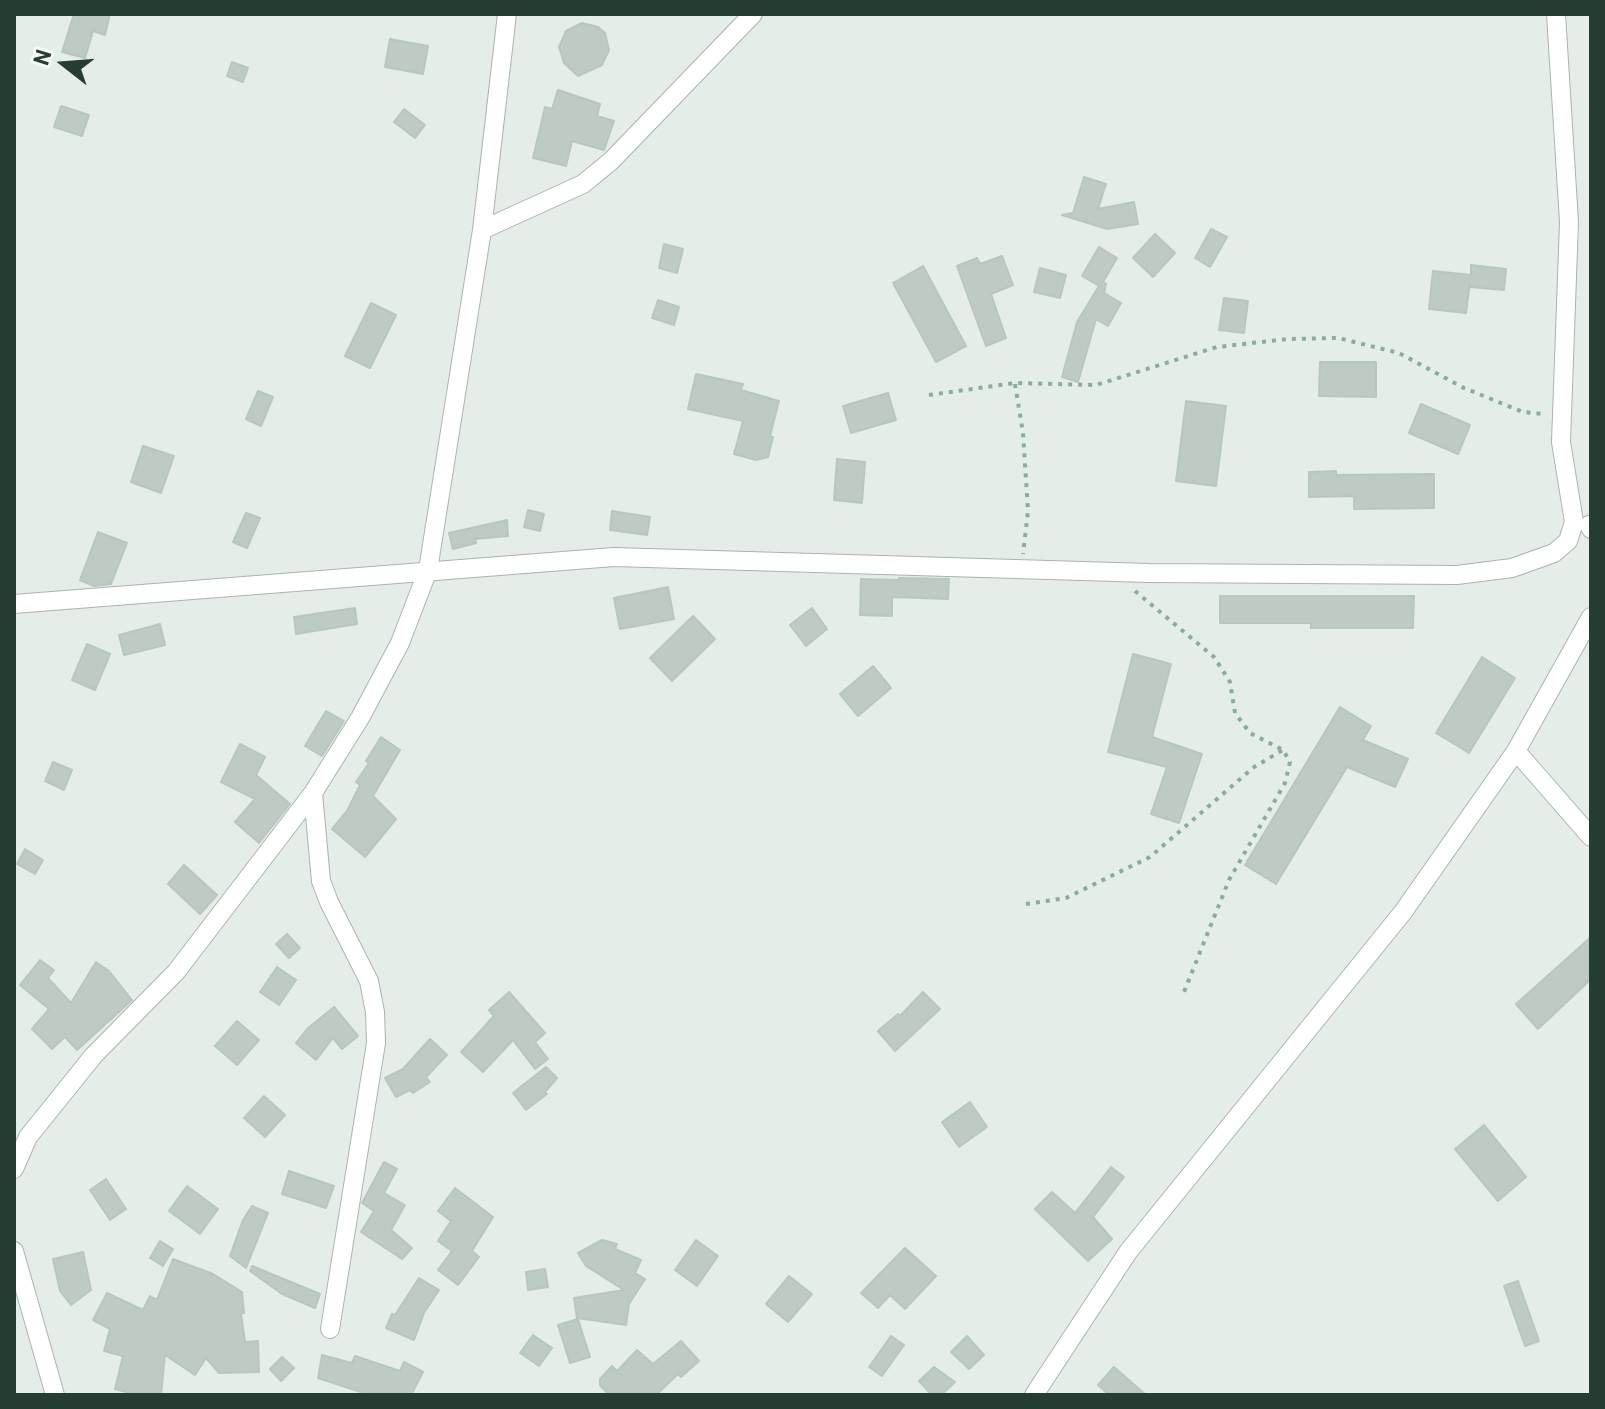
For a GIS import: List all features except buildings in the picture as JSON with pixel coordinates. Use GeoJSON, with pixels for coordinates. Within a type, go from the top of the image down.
{"type":"FeatureCollection","features":[{"type":"Feature","properties":{"kind":"street"},"geometry":{"type":"LineString","coordinates":[[14,1169],[28,1137],[94,1055],[176,972],[313,793],[360,718],[400,643],[428,570],[482,230],[507,14]]}},
{"type":"Feature","properties":{"kind":"street"},"geometry":{"type":"LineString","coordinates":[[482,230],[554,199],[592,176],[622,150],[753,14]]}},
{"type":"Feature","properties":{"kind":"street"},"geometry":{"type":"LineString","coordinates":[[14,604],[614,557],[1117,572],[1457,575],[1512,568],[1554,553],[1586,525],[1561,442],[1569,222],[1556,14]]}},
{"type":"Feature","properties":{"kind":"street"},"geometry":{"type":"LineString","coordinates":[[1034,1395],[1128,1252],[1403,912],[1516,751],[1591,617]]}},
{"type":"Feature","properties":{"kind":"street"},"geometry":{"type":"LineString","coordinates":[[1516,751],[1591,837]]}},
{"type":"Feature","properties":{"kind":"street"},"geometry":{"type":"LineString","coordinates":[[313,793],[321,881],[369,981],[375,1012],[376,1043],[330,1329]]}},
{"type":"Feature","properties":{"kind":"street"},"geometry":{"type":"LineString","coordinates":[[14,1251],[55,1395]]}},
{"type":"Feature","properties":{"kind":"path"},"geometry":{"type":"LineString","coordinates":[[929,395],[1015,383],[1096,385],[1217,347],[1288,339],[1338,338],[1399,353],[1464,388],[1523,412],[1562,416]]}},
{"type":"Feature","properties":{"kind":"path"},"geometry":{"type":"LineString","coordinates":[[1015,383],[1023,433],[1028,511],[1021,568]]}},
{"type":"Feature","properties":{"kind":"path"},"geometry":{"type":"LineString","coordinates":[[1117,572],[1147,603],[1214,657],[1230,682],[1235,713],[1250,733],[1283,750],[1290,762],[1285,783],[1229,880],[1182,997]]}},
{"type":"Feature","properties":{"kind":"path"},"geometry":{"type":"LineString","coordinates":[[1026,904],[1066,898],[1150,857],[1254,767],[1283,750]]}}]}
